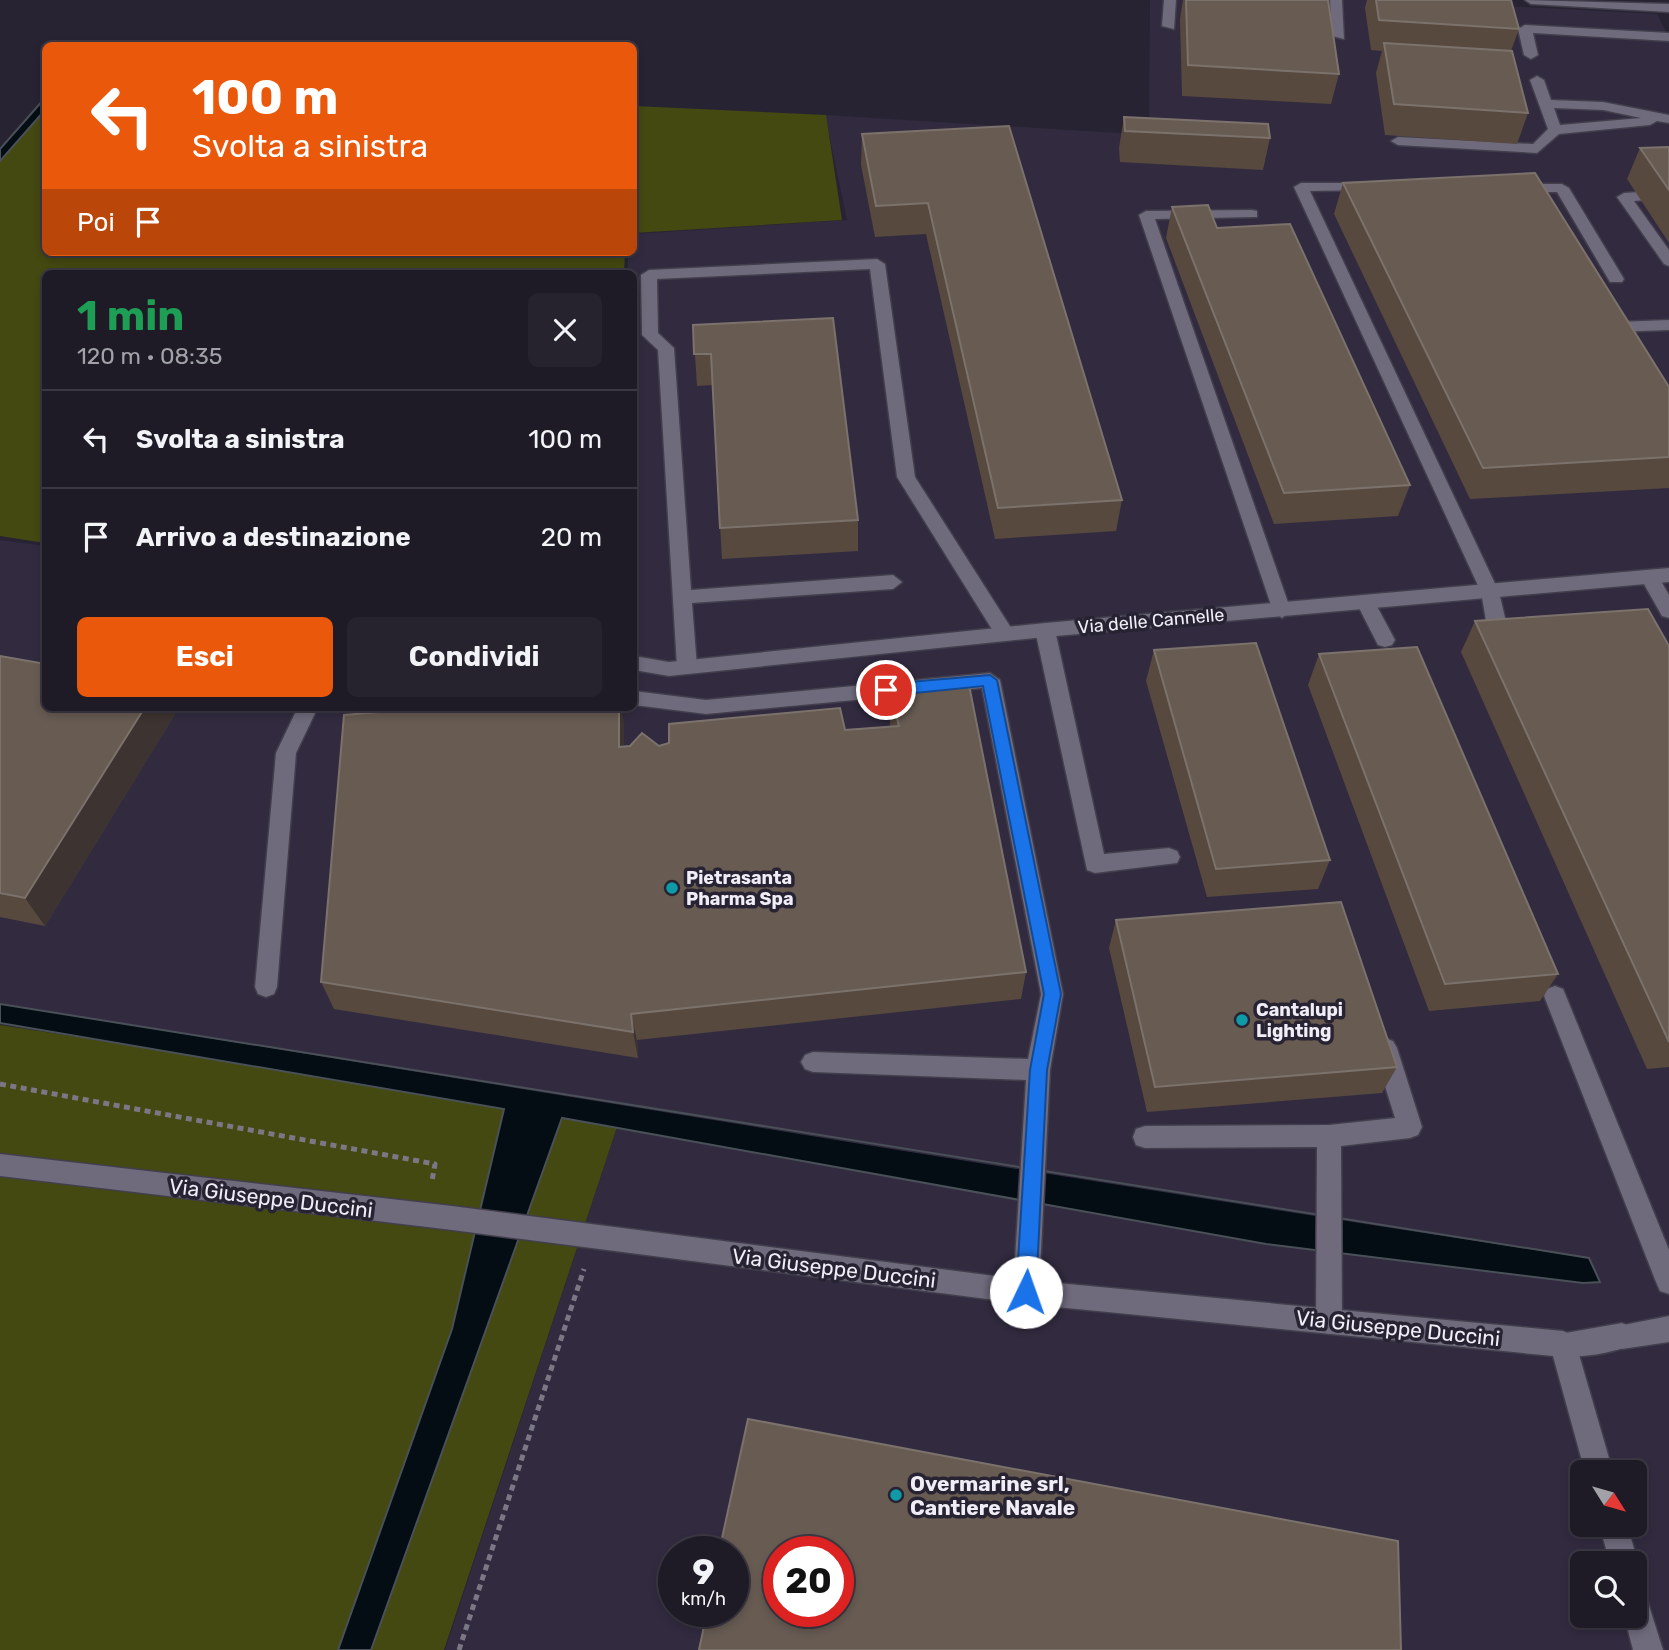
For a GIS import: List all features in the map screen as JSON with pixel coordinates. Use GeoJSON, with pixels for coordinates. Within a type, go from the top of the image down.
{"type":"FeatureCollection","features":[{"type":"Feature","properties":{"kind":"street"},"geometry":{"type":"LineString","coordinates":[[1169,26],[1170,0]]}},
{"type":"Feature","properties":{"kind":"street"},"geometry":{"type":"LineString","coordinates":[[1336,0],[1339,36]]}},
{"type":"Feature","properties":{"kind":"street"},"geometry":{"type":"LineString","coordinates":[[1531,0],[1669,8]]}},
{"type":"Feature","properties":{"kind":"street"},"geometry":{"type":"LineString","coordinates":[[1531,55],[1525,29],[1669,37]]}},
{"type":"Feature","properties":{"kind":"street"},"geometry":{"type":"LineString","coordinates":[[1537,80],[1555,130]]}},
{"type":"Feature","properties":{"kind":"street"},"geometry":{"type":"LineString","coordinates":[[1546,104],[1603,106],[1667,119]]}},
{"type":"Feature","properties":{"kind":"street"},"geometry":{"type":"LineString","coordinates":[[1398,141],[1537,149],[1555,130],[1667,119]]}},
{"type":"Feature","properties":{"kind":"street"},"geometry":{"type":"LineString","coordinates":[[1383,187],[1301,187],[1490,592],[1497,625]]}},
{"type":"Feature","properties":{"kind":"street"},"geometry":{"type":"LineString","coordinates":[[1493,188],[1562,188],[1616,279]]}},
{"type":"Feature","properties":{"kind":"street"},"geometry":{"type":"LineString","coordinates":[[1669,194],[1623,197],[1669,261]]}},
{"type":"Feature","properties":{"kind":"street"},"geometry":{"type":"LineString","coordinates":[[1252,214],[1146,215],[1282,611]]}},
{"type":"Feature","properties":{"kind":"street"},"geometry":{"type":"LineString","coordinates":[[687,667],[666,348],[650,335],[649,275],[877,264],[906,477],[1005,634]]}},
{"type":"Feature","properties":{"kind":"street"},"geometry":{"type":"LineString","coordinates":[[1615,327],[1669,325]]}},
{"type":"Feature","properties":{"kind":"street"},"geometry":{"type":"LineString","coordinates":[[1659,576],[1669,611]]}},
{"type":"Feature","properties":{"kind":"street","name":"Via delle Cannelle"},"geometry":{"type":"LineString","coordinates":[[637,664],[669,669],[1045,629],[1282,611],[1659,576]]}},
{"type":"Feature","properties":{"kind":"street"},"geometry":{"type":"LineString","coordinates":[[682,597],[893,582]]}},
{"type":"Feature","properties":{"kind":"street"},"geometry":{"type":"LineString","coordinates":[[1366,602],[1385,640]]}},
{"type":"Feature","properties":{"kind":"street"},"geometry":{"type":"LineString","coordinates":[[1045,629],[1095,864],[1169,857]]}},
{"type":"Feature","properties":{"kind":"street"},"geometry":{"type":"LineString","coordinates":[[637,698],[706,707],[990,680],[1052,994],[1038,1070],[1026,1292]]}},
{"type":"Feature","properties":{"kind":"street"},"geometry":{"type":"LineString","coordinates":[[266,987],[286,753],[306,711]]}},
{"type":"Feature","properties":{"kind":"street"},"geometry":{"type":"LineString","coordinates":[[1555,996],[1669,1282]]}},
{"type":"Feature","properties":{"kind":"street"},"geometry":{"type":"LineString","coordinates":[[1146,1137],[1329,1136],[1410,1127],[1376,1020]]}},
{"type":"Feature","properties":{"kind":"street"},"geometry":{"type":"LineString","coordinates":[[813,1062],[1038,1070]]}},
{"type":"Feature","properties":{"kind":"street"},"geometry":{"type":"LineString","coordinates":[[1329,1136],[1329,1321]]}},
{"type":"Feature","properties":{"kind":"street","name":"Via Giuseppe Duccini"},"geometry":{"type":"LineString","coordinates":[[0,1165],[452,1218],[594,1239],[1026,1292],[1563,1344],[1669,1329]]}},
{"type":"Feature","properties":{"kind":"street"},"geometry":{"type":"LineString","coordinates":[[1563,1344],[1596,1460]]}},
{"type":"Feature","properties":{"kind":"street"},"geometry":{"type":"LineString","coordinates":[[1642,1628],[1648,1650]]}},
{"type":"Feature","properties":{"kind":"path"},"geometry":{"type":"LineString","coordinates":[[0,1084],[435,1164],[425,1216]]}},
{"type":"Feature","properties":{"kind":"path"},"geometry":{"type":"LineString","coordinates":[[459,1650],[594,1239]]}},
{"type":"Feature","properties":{"kind":"shaded area"},"geometry":{"type":"Polygon","coordinates":[[[1150,0],[1391,0],[1657,14],[1669,38],[1669,1650],[445,1650],[622,1112],[0,1010],[0,540],[42,546],[42,711],[637,711],[637,270],[628,270],[628,256],[637,256],[637,234],[847,220],[825,115],[1149,135],[1150,0]]]}},
{"type":"Feature","properties":{"kind":"shaded area"},"geometry":{"type":"Polygon","coordinates":[[[42,101],[42,113],[0,161],[0,149],[42,101]]]}},
{"type":"Feature","properties":{"kind":"shaded area"},"geometry":{"type":"Polygon","coordinates":[[[0,1004],[993,1165],[1589,1258],[1600,1282],[1583,1283],[1266,1244],[562,1118],[371,1650],[338,1650],[452,1329],[504,1109],[0,1023],[0,1004]]]}},
{"type":"Feature","properties":{"kind":"green space"},"geometry":{"type":"Polygon","coordinates":[[[42,106],[42,256],[625,256],[624,270],[42,270],[42,543],[0,536],[0,155],[42,106]]]}},
{"type":"Feature","properties":{"kind":"green space"},"geometry":{"type":"Polygon","coordinates":[[[637,106],[826,115],[842,220],[637,233],[637,106]]]}},
{"type":"Feature","properties":{"kind":"green space"},"geometry":{"type":"Polygon","coordinates":[[[0,1025],[336,1077],[621,1115],[444,1650],[0,1650],[0,1025]]]}},
{"type":"Feature","properties":{"kind":"building"},"geometry":{"type":"Polygon","coordinates":[[[1186,0],[1328,0],[1339,74],[1188,65],[1186,0]]]}},
{"type":"Feature","properties":{"kind":"building"},"geometry":{"type":"Polygon","coordinates":[[[1376,0],[1511,0],[1519,29],[1379,20],[1376,0]]]}},
{"type":"Feature","properties":{"kind":"building"},"geometry":{"type":"Polygon","coordinates":[[[1384,43],[1512,51],[1528,113],[1394,104],[1384,43]]]}},
{"type":"Feature","properties":{"kind":"building"},"geometry":{"type":"Polygon","coordinates":[[[1124,117],[1268,124],[1270,138],[1125,131],[1124,117]]]}},
{"type":"Feature","properties":{"kind":"building"},"geometry":{"type":"Polygon","coordinates":[[[1009,126],[1122,500],[998,508],[928,203],[876,206],[862,134],[1009,126]]]}},
{"type":"Feature","properties":{"kind":"building"},"geometry":{"type":"Polygon","coordinates":[[[1669,147],[1669,190],[1640,148],[1669,147]]]}},
{"type":"Feature","properties":{"kind":"building"},"geometry":{"type":"Polygon","coordinates":[[[1535,173],[1669,387],[1669,457],[1483,468],[1343,183],[1535,173]]]}},
{"type":"Feature","properties":{"kind":"building"},"geometry":{"type":"Polygon","coordinates":[[[1208,205],[1217,228],[1290,224],[1410,485],[1284,493],[1172,207],[1208,205]]]}},
{"type":"Feature","properties":{"kind":"building"},"geometry":{"type":"Polygon","coordinates":[[[833,318],[858,520],[720,528],[711,354],[694,354],[693,325],[833,318]]]}},
{"type":"Feature","properties":{"kind":"building"},"geometry":{"type":"Polygon","coordinates":[[[1648,609],[1669,646],[1669,1042],[1475,621],[1648,609]]]}},
{"type":"Feature","properties":{"kind":"building"},"geometry":{"type":"Polygon","coordinates":[[[1256,643],[1330,860],[1216,869],[1154,650],[1256,643]]]}},
{"type":"Feature","properties":{"kind":"building"},"geometry":{"type":"Polygon","coordinates":[[[1417,647],[1558,974],[1445,984],[1319,654],[1417,647]]]}},
{"type":"Feature","properties":{"kind":"building"},"geometry":{"type":"Polygon","coordinates":[[[0,656],[42,663],[42,711],[142,711],[25,898],[0,893],[0,656]]]}},
{"type":"Feature","properties":{"kind":"building","name":"Pietrasanta Pharma Spa"},"geometry":{"type":"Polygon","coordinates":[[[969,685],[1026,972],[631,1014],[633,1032],[321,982],[344,715],[392,711],[619,711],[619,747],[630,746],[642,733],[659,746],[669,743],[669,724],[840,708],[845,730],[899,726],[891,694],[969,685]]]}},
{"type":"Feature","properties":{"kind":"building","name":"Cantalupi Lighting"},"geometry":{"type":"Polygon","coordinates":[[[1341,902],[1397,1067],[1155,1087],[1116,920],[1341,902]]]}},
{"type":"Feature","properties":{"kind":"building","name":"Overmarine srl, Cantiere Navale"},"geometry":{"type":"Polygon","coordinates":[[[748,1419],[1398,1541],[1401,1650],[699,1650],[704,1627],[749,1627],[749,1536],[722,1536],[748,1419]]]}},
{"type":"Feature","properties":{"kind":"place","name":"Pietrasanta Pharma Spa"},"geometry":{"type":"Point","coordinates":[672,888]}},
{"type":"Feature","properties":{"kind":"place","name":"Cantalupi Lighting"},"geometry":{"type":"Point","coordinates":[1242,1020]}},
{"type":"Feature","properties":{"kind":"place","name":"Overmarine srl, Cantiere Navale"},"geometry":{"type":"Point","coordinates":[896,1495]}},
{"type":"Feature","properties":{"kind":"route"},"geometry":{"type":"LineString","coordinates":[[886,690],[990,680],[1052,994],[1038,1070],[1026,1292]]}}]}
